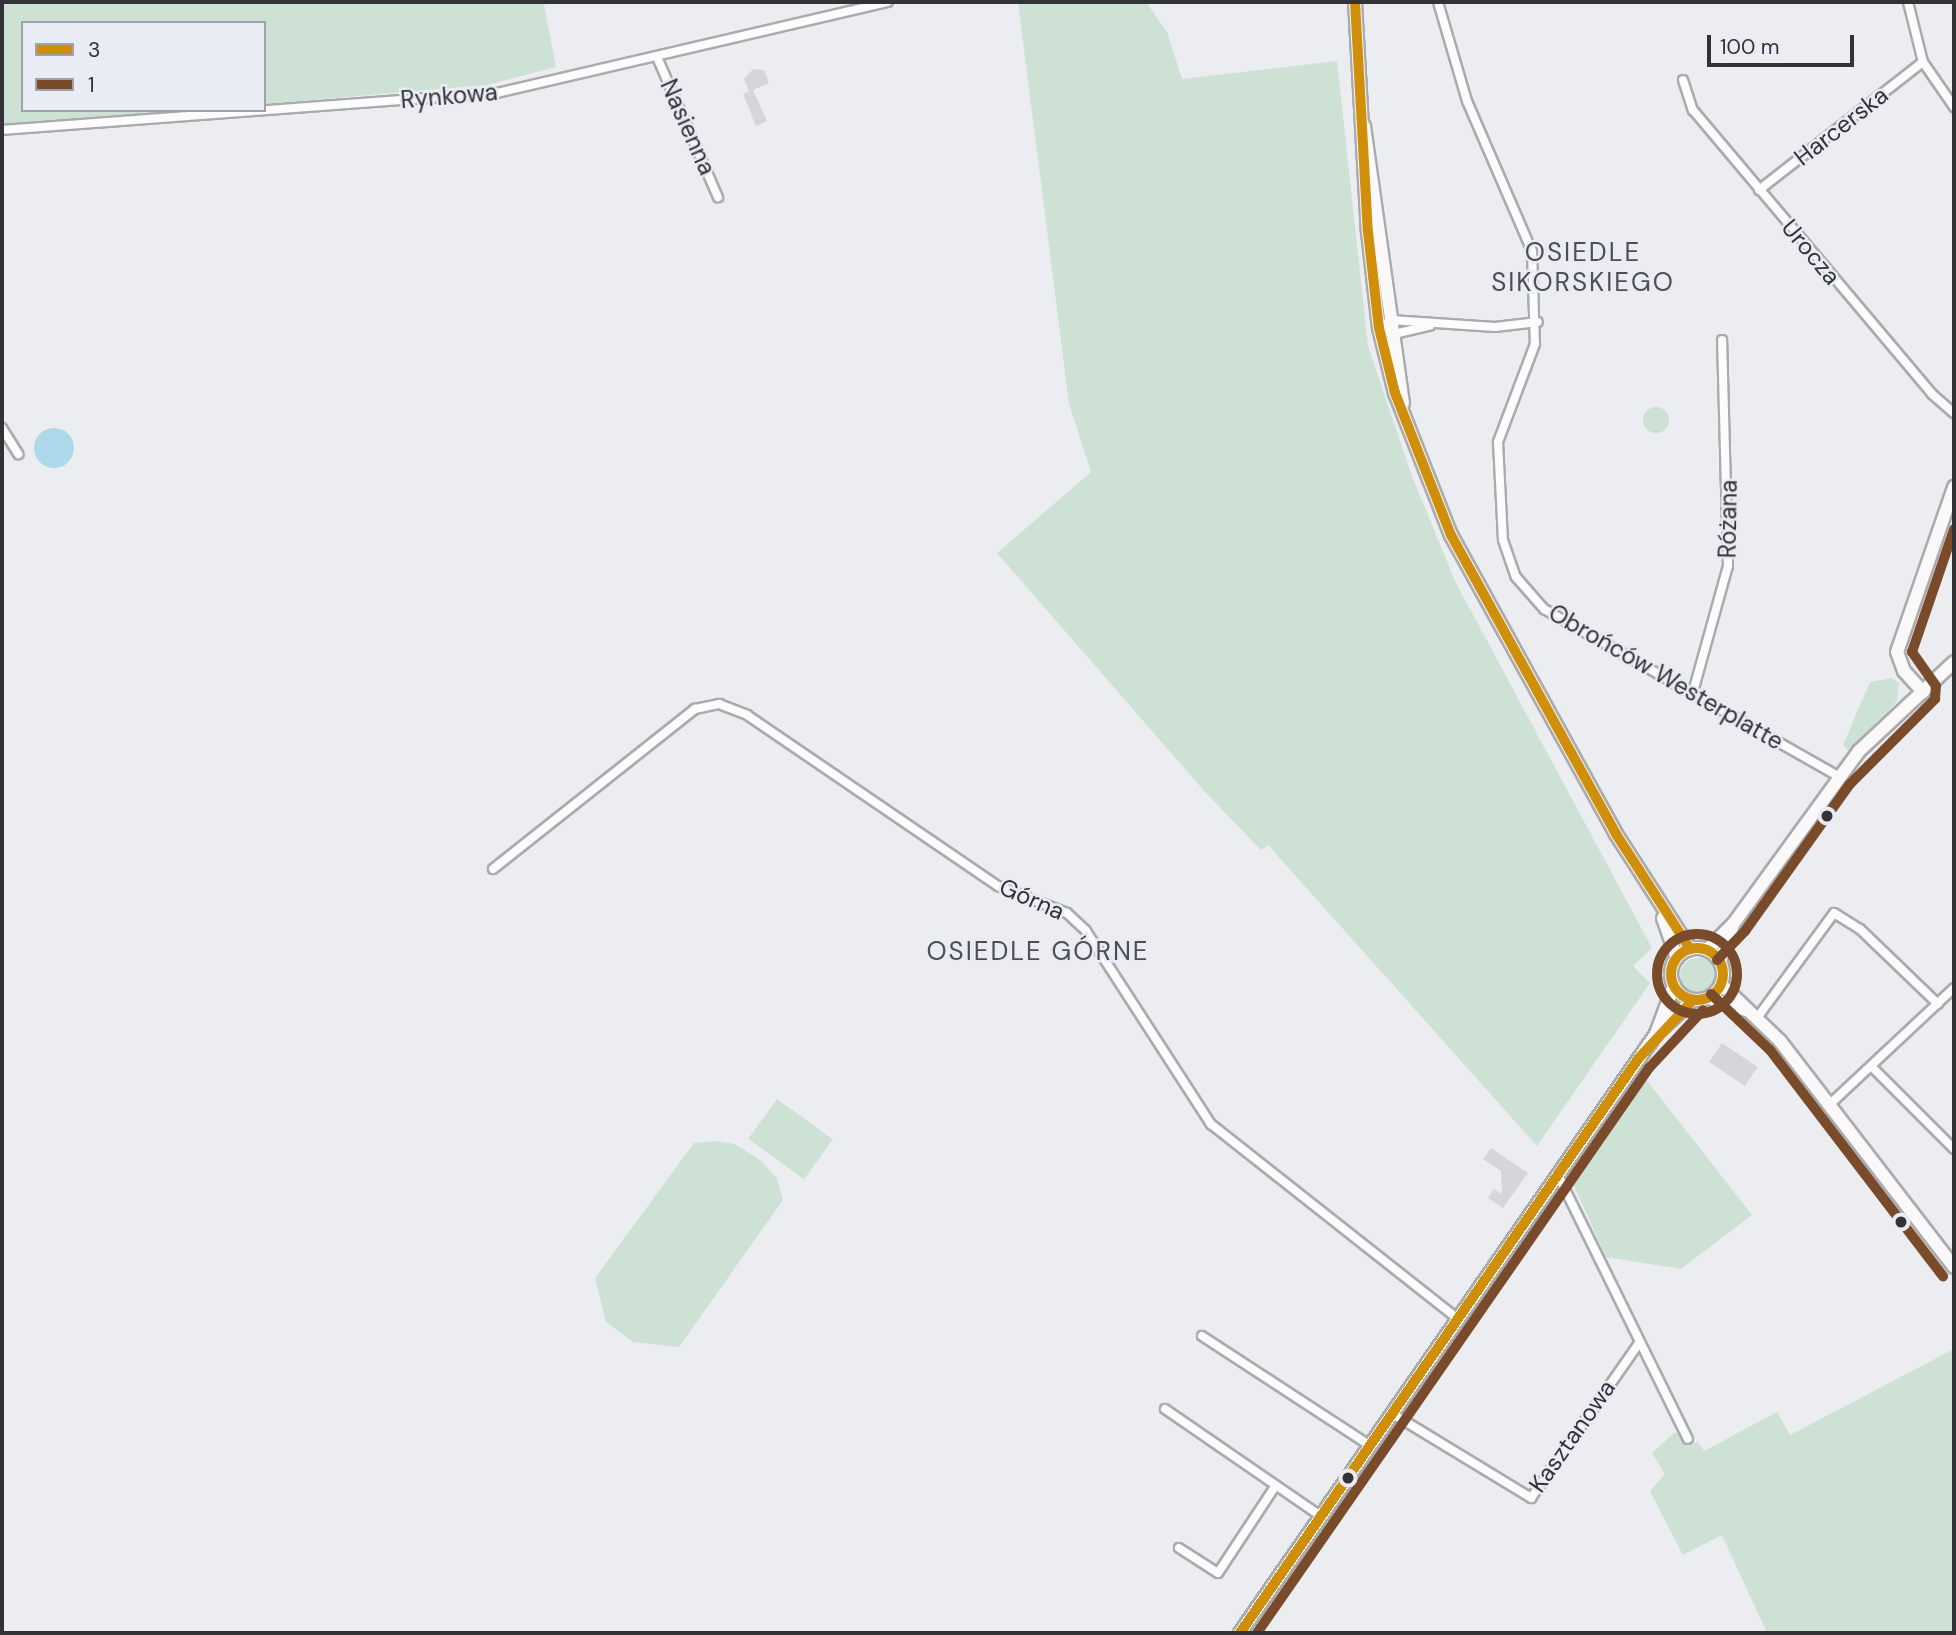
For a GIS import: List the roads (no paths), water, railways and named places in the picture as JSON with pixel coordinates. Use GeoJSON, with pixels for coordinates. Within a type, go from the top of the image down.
{"type":"FeatureCollection","features":[{"type":"Feature","properties":{"kind":"main road"},"geometry":{"type":"LineString","coordinates":[[1355,2],[1360,116],[1379,328],[1403,410],[1451,535],[1662,914],[1689,949]]}},
{"type":"Feature","properties":{"kind":"main road"},"geometry":{"type":"LineString","coordinates":[[1360,116],[1374,172],[1403,410]]}},
{"type":"Feature","properties":{"kind":"main road"},"geometry":{"type":"LineString","coordinates":[[1923,692],[1904,671],[1897,652],[1954,487]]}},
{"type":"Feature","properties":{"kind":"main road"},"geometry":{"type":"LineString","coordinates":[[1707,950],[1734,923],[1838,776],[1954,663]]}},
{"type":"Feature","properties":{"kind":"main road"},"geometry":{"type":"LineString","coordinates":[[1656,1034],[1674,985],[1677,958],[1662,914]]}},
{"type":"Feature","properties":{"kind":"main road"},"geometry":{"type":"LineString","coordinates":[[1709,998],[1721,984],[1720,961],[1734,923]]}},
{"type":"Feature","properties":{"kind":"main road"},"geometry":{"type":"LineString","coordinates":[[1677,958],[1689,949],[1707,950],[1720,961]]}},
{"type":"Feature","properties":{"kind":"main road"},"geometry":{"type":"LineString","coordinates":[[1721,984],[1753,1014],[1829,1105],[1954,1267]]}},
{"type":"Feature","properties":{"kind":"main road"},"geometry":{"type":"LineString","coordinates":[[1674,985],[1693,1000]]}},
{"type":"Feature","properties":{"kind":"main road"},"geometry":{"type":"LineString","coordinates":[[1240,1633],[1656,1034],[1693,1000],[1709,998],[1753,1014]]}},
{"type":"Feature","properties":{"kind":"street","name":"Rynkowa"},"geometry":{"type":"LineString","coordinates":[[266,110],[497,93],[888,2]]}},
{"type":"Feature","properties":{"kind":"street","name":"Obrońców Westerplatte"},"geometry":{"type":"LineString","coordinates":[[1438,2],[1467,101],[1532,251],[1538,322],[1528,374],[1499,442],[1503,540],[1516,577],[1544,609],[1838,776]]}},
{"type":"Feature","properties":{"kind":"street"},"geometry":{"type":"LineString","coordinates":[[1908,2],[1923,62],[1954,107]]}},
{"type":"Feature","properties":{"kind":"street","name":"Nasienna"},"geometry":{"type":"LineString","coordinates":[[657,57],[718,197]]}},
{"type":"Feature","properties":{"kind":"street","name":"Harcerska"},"geometry":{"type":"LineString","coordinates":[[1759,190],[1923,62]]}},
{"type":"Feature","properties":{"kind":"street","name":"Urocza"},"geometry":{"type":"LineString","coordinates":[[1683,80],[1693,110],[1932,394],[1954,413]]}},
{"type":"Feature","properties":{"kind":"street","name":"Rynkowa"},"geometry":{"type":"LineString","coordinates":[[2,130],[243,112]]}},
{"type":"Feature","properties":{"kind":"street"},"geometry":{"type":"LineString","coordinates":[[1379,328],[1391,320],[1433,325],[1538,322]]}},
{"type":"Feature","properties":{"kind":"street"},"geometry":{"type":"LineString","coordinates":[[1379,328],[1394,334],[1433,325]]}},
{"type":"Feature","properties":{"kind":"street","name":"Różana"},"geometry":{"type":"LineString","coordinates":[[1693,692],[1728,566],[1722,340]]}},
{"type":"Feature","properties":{"kind":"street"},"geometry":{"type":"LineString","coordinates":[[2,428],[18,454]]}},
{"type":"Feature","properties":{"kind":"street","name":"Górna"},"geometry":{"type":"LineString","coordinates":[[494,869],[695,709],[719,704],[747,715],[998,886],[1068,913],[1086,931],[1211,1124],[1458,1319]]}},
{"type":"Feature","properties":{"kind":"street"},"geometry":{"type":"LineString","coordinates":[[1753,1014],[1834,913],[1860,929],[1938,1004]]}},
{"type":"Feature","properties":{"kind":"street"},"geometry":{"type":"LineString","coordinates":[[1829,1105],[1954,988]]}},
{"type":"Feature","properties":{"kind":"street"},"geometry":{"type":"LineString","coordinates":[[1872,1067],[1954,1149]]}},
{"type":"Feature","properties":{"kind":"street"},"geometry":{"type":"LineString","coordinates":[[1558,1175],[1688,1439]]}},
{"type":"Feature","properties":{"kind":"street"},"geometry":{"type":"LineString","coordinates":[[1202,1336],[1371,1446]]}},
{"type":"Feature","properties":{"kind":"street","name":"Kasztanowa"},"geometry":{"type":"LineString","coordinates":[[1393,1414],[1495,1481],[1526,1499],[1534,1497],[1639,1343]]}},
{"type":"Feature","properties":{"kind":"street"},"geometry":{"type":"LineString","coordinates":[[1165,1409],[1322,1517]]}},
{"type":"Feature","properties":{"kind":"street"},"geometry":{"type":"LineString","coordinates":[[1179,1548],[1218,1573],[1276,1485]]}},
{"type":"Feature","properties":{"kind":"water"},"geometry":{"type":"Polygon","coordinates":[[[54,428],[68,434],[74,448],[68,462],[54,468],[40,462],[34,448],[40,434],[54,428]]]}},
{"type":"Feature","properties":{"kind":"district","name":"OSIEDLE SIKORSKIEGO"},"geometry":{"type":"Point","coordinates":[1583,268]}},
{"type":"Feature","properties":{"kind":"district","name":"OSIEDLE GÓRNE"},"geometry":{"type":"Point","coordinates":[1038,952]}}]}
